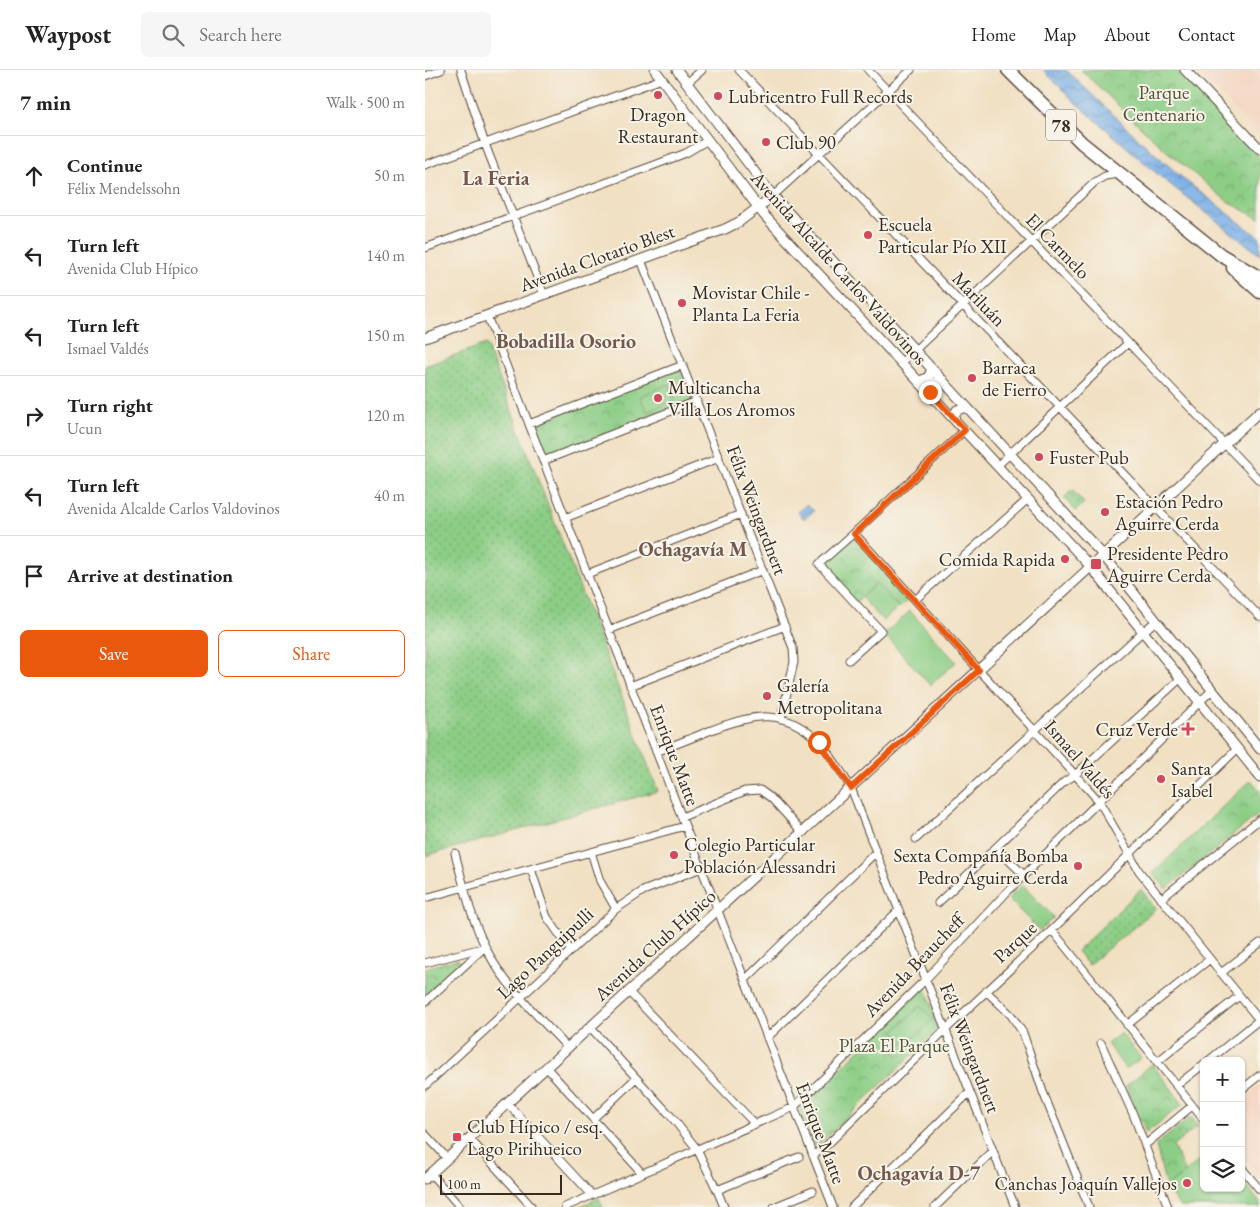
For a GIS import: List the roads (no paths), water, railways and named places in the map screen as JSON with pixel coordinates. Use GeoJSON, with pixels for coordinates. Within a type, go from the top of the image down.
{"type":"FeatureCollection","features":[{"type":"Feature","properties":{"kind":"highway","name":"78"},"geometry":{"type":"LineString","coordinates":[[1008,70],[1065,129],[1221,255],[1260,292]]}},
{"type":"Feature","properties":{"kind":"highway","name":"78"},"geometry":{"type":"LineString","coordinates":[[1221,255],[1260,278]]}},
{"type":"Feature","properties":{"kind":"main road","name":"Avenida Alcalde Carlos Valdovinos"},"geometry":{"type":"LineString","coordinates":[[655,70],[758,207],[1091,567],[1237,749],[1257,767],[1260,778]]}},
{"type":"Feature","properties":{"kind":"main road","name":"Avenida Alcalde Carlos Valdovinos"},"geometry":{"type":"LineString","coordinates":[[677,70],[773,196],[1103,555],[1260,749]]}},
{"type":"Feature","properties":{"kind":"main road"},"geometry":{"type":"LineString","coordinates":[[1185,70],[1260,149]]}},
{"type":"Feature","properties":{"kind":"main road"},"geometry":{"type":"LineString","coordinates":[[674,95],[687,83]]}},
{"type":"Feature","properties":{"kind":"main road"},"geometry":{"type":"LineString","coordinates":[[716,150],[730,141]]}},
{"type":"Feature","properties":{"kind":"main road","name":"Avenida Clotario Blest"},"geometry":{"type":"LineString","coordinates":[[425,338],[725,229],[739,222],[773,196]]}},
{"type":"Feature","properties":{"kind":"main road"},"geometry":{"type":"LineString","coordinates":[[780,230],[794,218]]}},
{"type":"Feature","properties":{"kind":"main road"},"geometry":{"type":"LineString","coordinates":[[830,284],[843,272]]}},
{"type":"Feature","properties":{"kind":"main road"},"geometry":{"type":"LineString","coordinates":[[919,381],[928,378],[932,369]]}},
{"type":"Feature","properties":{"kind":"main road"},"geometry":{"type":"LineString","coordinates":[[930,392],[933,383],[943,380]]}},
{"type":"Feature","properties":{"kind":"main road"},"geometry":{"type":"LineString","coordinates":[[943,407],[955,403],[956,395]]}},
{"type":"Feature","properties":{"kind":"main road"},"geometry":{"type":"LineString","coordinates":[[955,420],[954,416],[957,410],[967,407]]}},
{"type":"Feature","properties":{"kind":"main road","name":"Avenida Club Hípico"},"geometry":{"type":"LineString","coordinates":[[428,1176],[1260,411]]}},
{"type":"Feature","properties":{"kind":"main road"},"geometry":{"type":"LineString","coordinates":[[1036,508],[1046,507],[1050,498]]}},
{"type":"Feature","properties":{"kind":"main road"},"geometry":{"type":"LineString","coordinates":[[1048,521],[1048,512],[1059,507]]}},
{"type":"Feature","properties":{"kind":"street"},"geometry":{"type":"LineString","coordinates":[[425,76],[441,70]]}},
{"type":"Feature","properties":{"kind":"street"},"geometry":{"type":"LineString","coordinates":[[461,70],[485,144],[544,295]]}},
{"type":"Feature","properties":{"kind":"street"},"geometry":{"type":"LineString","coordinates":[[687,83],[702,70]]}},
{"type":"Feature","properties":{"kind":"street","name":"Mariluán"},"geometry":{"type":"LineString","coordinates":[[739,70],[1260,617]]}},
{"type":"Feature","properties":{"kind":"street","name":"El Carmelo"},"geometry":{"type":"LineString","coordinates":[[868,70],[1260,481]]}},
{"type":"Feature","properties":{"kind":"street"},"geometry":{"type":"LineString","coordinates":[[773,196],[911,70]]}},
{"type":"Feature","properties":{"kind":"street"},"geometry":{"type":"LineString","coordinates":[[425,165],[662,79]]}},
{"type":"Feature","properties":{"kind":"street"},"geometry":{"type":"LineString","coordinates":[[425,248],[685,153],[708,140]]}},
{"type":"Feature","properties":{"kind":"street"},"geometry":{"type":"LineString","coordinates":[[902,362],[1095,182],[1105,176],[1119,174]]}},
{"type":"Feature","properties":{"kind":"street","name":"Félix Weingardnert"},"geometry":{"type":"LineString","coordinates":[[641,260],[793,648],[795,657],[781,719],[800,727],[819,742],[851,788],[1015,1207]]}},
{"type":"Feature","properties":{"kind":"street","name":"Enrique Matte"},"geometry":{"type":"LineString","coordinates":[[487,316],[833,1207]]}},
{"type":"Feature","properties":{"kind":"street"},"geometry":{"type":"LineString","coordinates":[[997,466],[1128,343]]}},
{"type":"Feature","properties":{"kind":"street"},"geometry":{"type":"LineString","coordinates":[[529,424],[683,365]]}},
{"type":"Feature","properties":{"kind":"street"},"geometry":{"type":"LineString","coordinates":[[543,461],[697,401]]}},
{"type":"Feature","properties":{"kind":"street"},"geometry":{"type":"LineString","coordinates":[[849,660],[881,631],[819,564],[854,534],[965,430]]}},
{"type":"Feature","properties":{"kind":"street"},"geometry":{"type":"LineString","coordinates":[[565,518],[719,458]]}},
{"type":"Feature","properties":{"kind":"street"},"geometry":{"type":"LineString","coordinates":[[915,600],[1028,499]]}},
{"type":"Feature","properties":{"kind":"street"},"geometry":{"type":"LineString","coordinates":[[587,574],[741,514]]}},
{"type":"Feature","properties":{"kind":"street","name":"Ismael Valdés"},"geometry":{"type":"LineString","coordinates":[[854,534],[1099,801],[1129,855],[1161,899],[1259,1021]]}},
{"type":"Feature","properties":{"kind":"street"},"geometry":{"type":"LineString","coordinates":[[609,630],[763,570]]}},
{"type":"Feature","properties":{"kind":"street"},"geometry":{"type":"LineString","coordinates":[[916,839],[1142,631],[1156,621]]}},
{"type":"Feature","properties":{"kind":"street"},"geometry":{"type":"LineString","coordinates":[[630,686],[785,626]]}},
{"type":"Feature","properties":{"kind":"street"},"geometry":{"type":"LineString","coordinates":[[938,903],[1065,782],[1180,679]]}},
{"type":"Feature","properties":{"kind":"street","name":"Avenida Beaucheff"},"geometry":{"type":"LineString","coordinates":[[565,1207],[794,1107],[926,979],[1024,875],[1212,690]]}},
{"type":"Feature","properties":{"kind":"street"},"geometry":{"type":"LineString","coordinates":[[656,752],[746,718],[766,716],[781,719]]}},
{"type":"Feature","properties":{"kind":"street","name":"Parque"},"geometry":{"type":"LineString","coordinates":[[813,1156],[823,1149],[945,1029],[1052,930],[1237,749]]}},
{"type":"Feature","properties":{"kind":"street"},"geometry":{"type":"LineString","coordinates":[[681,817],[745,791],[760,790],[771,798],[803,833]]}},
{"type":"Feature","properties":{"kind":"street"},"geometry":{"type":"LineString","coordinates":[[1161,899],[1260,819]]}},
{"type":"Feature","properties":{"kind":"street"},"geometry":{"type":"LineString","coordinates":[[425,898],[685,826]]}},
{"type":"Feature","properties":{"kind":"street"},"geometry":{"type":"LineString","coordinates":[[996,848],[1024,875]]}},
{"type":"Feature","properties":{"kind":"street"},"geometry":{"type":"LineString","coordinates":[[591,852],[599,881],[616,910]]}},
{"type":"Feature","properties":{"kind":"street"},"geometry":{"type":"LineString","coordinates":[[745,980],[876,852]]}},
{"type":"Feature","properties":{"kind":"street"},"geometry":{"type":"LineString","coordinates":[[455,853],[464,887],[485,947],[497,968],[567,1048]]}},
{"type":"Feature","properties":{"kind":"street","name":"Lago Panguipulli"},"geometry":{"type":"LineString","coordinates":[[425,1086],[616,910],[643,891],[701,868]]}},
{"type":"Feature","properties":{"kind":"street"},"geometry":{"type":"LineString","coordinates":[[531,869],[547,917],[557,934],[571,951]]}},
{"type":"Feature","properties":{"kind":"street"},"geometry":{"type":"LineString","coordinates":[[767,1038],[899,910]]}},
{"type":"Feature","properties":{"kind":"street"},"geometry":{"type":"LineString","coordinates":[[1052,930],[1200,1115]]}},
{"type":"Feature","properties":{"kind":"street"},"geometry":{"type":"LineString","coordinates":[[1221,973],[1260,943]]}},
{"type":"Feature","properties":{"kind":"street"},"geometry":{"type":"LineString","coordinates":[[425,963],[485,947]]}},
{"type":"Feature","properties":{"kind":"street"},"geometry":{"type":"LineString","coordinates":[[425,1002],[485,947]]}},
{"type":"Feature","properties":{"kind":"street"},"geometry":{"type":"LineString","coordinates":[[1127,1024],[1210,959]]}},
{"type":"Feature","properties":{"kind":"street"},"geometry":{"type":"LineString","coordinates":[[628,991],[755,1124]]}},
{"type":"Feature","properties":{"kind":"street"},"geometry":{"type":"LineString","coordinates":[[986,991],[1011,1015],[1023,1033],[1043,1092],[1089,1207]]}},
{"type":"Feature","properties":{"kind":"street"},"geometry":{"type":"LineString","coordinates":[[1157,1062],[1239,996]]}},
{"type":"Feature","properties":{"kind":"street"},"geometry":{"type":"LineString","coordinates":[[1213,1057],[1259,1021]]}},
{"type":"Feature","properties":{"kind":"street"},"geometry":{"type":"LineString","coordinates":[[590,1027],[674,1120],[697,1149],[724,1207]]}},
{"type":"Feature","properties":{"kind":"street"},"geometry":{"type":"LineString","coordinates":[[1101,1043],[1119,1080],[1168,1207]]}},
{"type":"Feature","properties":{"kind":"street"},"geometry":{"type":"LineString","coordinates":[[546,1067],[642,1173]]}},
{"type":"Feature","properties":{"kind":"street"},"geometry":{"type":"LineString","coordinates":[[1176,1086],[1200,1067]]}},
{"type":"Feature","properties":{"kind":"street"},"geometry":{"type":"LineString","coordinates":[[1245,1087],[1260,1075]]}},
{"type":"Feature","properties":{"kind":"street"},"geometry":{"type":"LineString","coordinates":[[593,1119],[637,1078]]}},
{"type":"Feature","properties":{"kind":"street"},"geometry":{"type":"LineString","coordinates":[[1043,1092],[1050,1086]]}},
{"type":"Feature","properties":{"kind":"street"},"geometry":{"type":"LineString","coordinates":[[852,1207],[970,1092]]}},
{"type":"Feature","properties":{"kind":"street"},"geometry":{"type":"LineString","coordinates":[[507,1103],[592,1195]]}},
{"type":"Feature","properties":{"kind":"street"},"geometry":{"type":"LineString","coordinates":[[1145,1145],[1192,1106]]}},
{"type":"Feature","properties":{"kind":"street"},"geometry":{"type":"LineString","coordinates":[[425,1134],[447,1158]]}},
{"type":"Feature","properties":{"kind":"street"},"geometry":{"type":"LineString","coordinates":[[469,1138],[532,1207]]}},
{"type":"Feature","properties":{"kind":"street"},"geometry":{"type":"LineString","coordinates":[[935,1207],[993,1151]]}},
{"type":"Feature","properties":{"kind":"street"},"geometry":{"type":"LineString","coordinates":[[717,1190],[799,1156]]}},
{"type":"Feature","properties":{"kind":"street"},"geometry":{"type":"LineString","coordinates":[[1245,1172],[1260,1190]]}},
{"type":"Feature","properties":{"kind":"street"},"geometry":{"type":"LineString","coordinates":[[428,1176],[460,1207]]}},
{"type":"Feature","properties":{"kind":"street"},"geometry":{"type":"LineString","coordinates":[[773,1207],[813,1190]]}},
{"type":"Feature","properties":{"kind":"water"},"geometry":{"type":"Polygon","coordinates":[[[1043,70],[1066,70],[1186,181],[1260,238],[1260,255],[1162,178],[1075,102],[1043,70]]]}},
{"type":"Feature","properties":{"kind":"water"},"geometry":{"type":"Polygon","coordinates":[[[807,504],[814,511],[804,519],[798,512],[807,504]]]}},
{"type":"Feature","properties":{"kind":"place","name":"Dragon Restaurant"},"geometry":{"type":"Point","coordinates":[658,95]}},
{"type":"Feature","properties":{"kind":"place","name":"Lubricentro Full Records"},"geometry":{"type":"Point","coordinates":[718,96]}},
{"type":"Feature","properties":{"kind":"place","name":"Club 90"},"geometry":{"type":"Point","coordinates":[766,142]}},
{"type":"Feature","properties":{"kind":"place","name":"Escuela Particular Pío XII"},"geometry":{"type":"Point","coordinates":[868,235]}},
{"type":"Feature","properties":{"kind":"place","name":"Movistar Chile - Planta La Feria"},"geometry":{"type":"Point","coordinates":[682,303]}},
{"type":"Feature","properties":{"kind":"place","name":"Barraca de Fierro"},"geometry":{"type":"Point","coordinates":[972,378]}},
{"type":"Feature","properties":{"kind":"place","name":"Multicancha Villa Los Aromos"},"geometry":{"type":"Point","coordinates":[658,398]}},
{"type":"Feature","properties":{"kind":"place","name":"Fuster Pub"},"geometry":{"type":"Point","coordinates":[1039,457]}},
{"type":"Feature","properties":{"kind":"place","name":"Estación Pedro Aguirre Cerda"},"geometry":{"type":"Point","coordinates":[1105,512]}},
{"type":"Feature","properties":{"kind":"place","name":"Comida Rapida"},"geometry":{"type":"Point","coordinates":[1065,559]}},
{"type":"Feature","properties":{"kind":"place","name":"Presidente Pedro Aguirre Cerda"},"geometry":{"type":"Point","coordinates":[1096,564]}},
{"type":"Feature","properties":{"kind":"place","name":"Galería Metropolitana"},"geometry":{"type":"Point","coordinates":[767,696]}},
{"type":"Feature","properties":{"kind":"place","name":"Cruz Verde"},"geometry":{"type":"Point","coordinates":[1188,729]}},
{"type":"Feature","properties":{"kind":"place","name":"Santa Isabel"},"geometry":{"type":"Point","coordinates":[1161,779]}},
{"type":"Feature","properties":{"kind":"place","name":"Colegio Particular Población Alessandri"},"geometry":{"type":"Point","coordinates":[674,855]}},
{"type":"Feature","properties":{"kind":"place","name":"Sexta Compañía Bomba Pedro Aguirre Cerda"},"geometry":{"type":"Point","coordinates":[1078,866]}},
{"type":"Feature","properties":{"kind":"place","name":"Club Hípico / esq. Lago Pirihueico"},"geometry":{"type":"Point","coordinates":[457,1137]}},
{"type":"Feature","properties":{"kind":"place","name":"Canchas Joaquín Vallejos"},"geometry":{"type":"Point","coordinates":[1187,1183]}},
{"type":"Feature","properties":{"kind":"district","name":"La Feria"},"geometry":{"type":"Point","coordinates":[496,178]}},
{"type":"Feature","properties":{"kind":"district","name":"Bobadilla Osorio"},"geometry":{"type":"Point","coordinates":[566,341]}},
{"type":"Feature","properties":{"kind":"district","name":"Ochagavía M"},"geometry":{"type":"Point","coordinates":[693,549]}},
{"type":"Feature","properties":{"kind":"district","name":"Ochagavía D-7"},"geometry":{"type":"Point","coordinates":[919,1173]}},
{"type":"Feature","properties":{"kind":"park label","name":"Parque Centenario"},"geometry":{"type":"Point","coordinates":[1164,103]}},
{"type":"Feature","properties":{"kind":"park label","name":"Plaza El Parque"},"geometry":{"type":"Point","coordinates":[894,1045]}}]}
